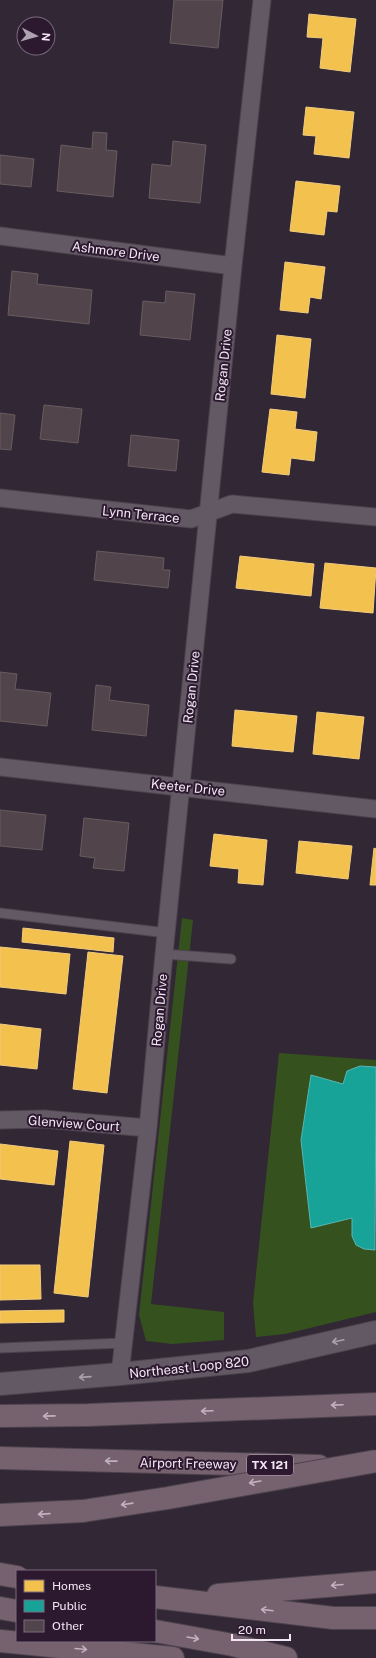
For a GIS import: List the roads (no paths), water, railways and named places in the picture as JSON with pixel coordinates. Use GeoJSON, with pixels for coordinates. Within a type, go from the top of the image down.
{"type":"FeatureCollection","features":[{"type":"Feature","properties":{"kind":"highway"},"geometry":{"type":"LineString","coordinates":[[0,1416],[88,1415],[376,1404]]}},
{"type":"Feature","properties":{"kind":"highway","name":"Airport Freeway"},"geometry":{"type":"LineString","coordinates":[[0,1458],[376,1467]]}},
{"type":"Feature","properties":{"kind":"highway"},"geometry":{"type":"LineString","coordinates":[[0,1515],[82,1510],[168,1498],[376,1461]]}},
{"type":"Feature","properties":{"kind":"highway"},"geometry":{"type":"LineString","coordinates":[[0,1574],[16,1576]]}},
{"type":"Feature","properties":{"kind":"highway"},"geometry":{"type":"LineString","coordinates":[[164,1598],[376,1582]]}},
{"type":"Feature","properties":{"kind":"highway"},"geometry":{"type":"LineString","coordinates":[[164,1598],[333,1618],[376,1618]]}},
{"type":"Feature","properties":{"kind":"highway"},"geometry":{"type":"LineString","coordinates":[[0,1608],[16,1611]]}},
{"type":"Feature","properties":{"kind":"highway"},"geometry":{"type":"LineString","coordinates":[[156,1631],[233,1645],[286,1658]]}},
{"type":"Feature","properties":{"kind":"highway"},"geometry":{"type":"LineString","coordinates":[[0,1641],[173,1658]]}},
{"type":"Feature","properties":{"kind":"main road","name":"Northeast Loop 820"},"geometry":{"type":"LineString","coordinates":[[0,1384],[248,1361],[376,1332]]}},
{"type":"Feature","properties":{"kind":"street","name":"Rogan Drive"},"geometry":{"type":"LineString","coordinates":[[120,1374],[148,1128],[233,266],[262,0]]}},
{"type":"Feature","properties":{"kind":"street","name":"Ashmore Drive"},"geometry":{"type":"LineString","coordinates":[[0,236],[233,266]]}},
{"type":"Feature","properties":{"kind":"street","name":"Lynn Terrace"},"geometry":{"type":"LineString","coordinates":[[0,498],[191,519],[232,504],[376,517]]}},
{"type":"Feature","properties":{"kind":"street","name":"Keeter Drive"},"geometry":{"type":"LineString","coordinates":[[0,767],[376,809]]}},
{"type":"Feature","properties":{"kind":"street","name":"Glenview Court"},"geometry":{"type":"LineString","coordinates":[[0,1120],[44,1119],[148,1128]]}},
{"type":"Feature","properties":{"kind":"lane"},"geometry":{"type":"LineString","coordinates":[[0,913],[167,933]]}},
{"type":"Feature","properties":{"kind":"lane"},"geometry":{"type":"LineString","coordinates":[[164,954],[231,959]]}},
{"type":"Feature","properties":{"kind":"lane"},"geometry":{"type":"LineString","coordinates":[[0,1348],[124,1343]]}}]}
